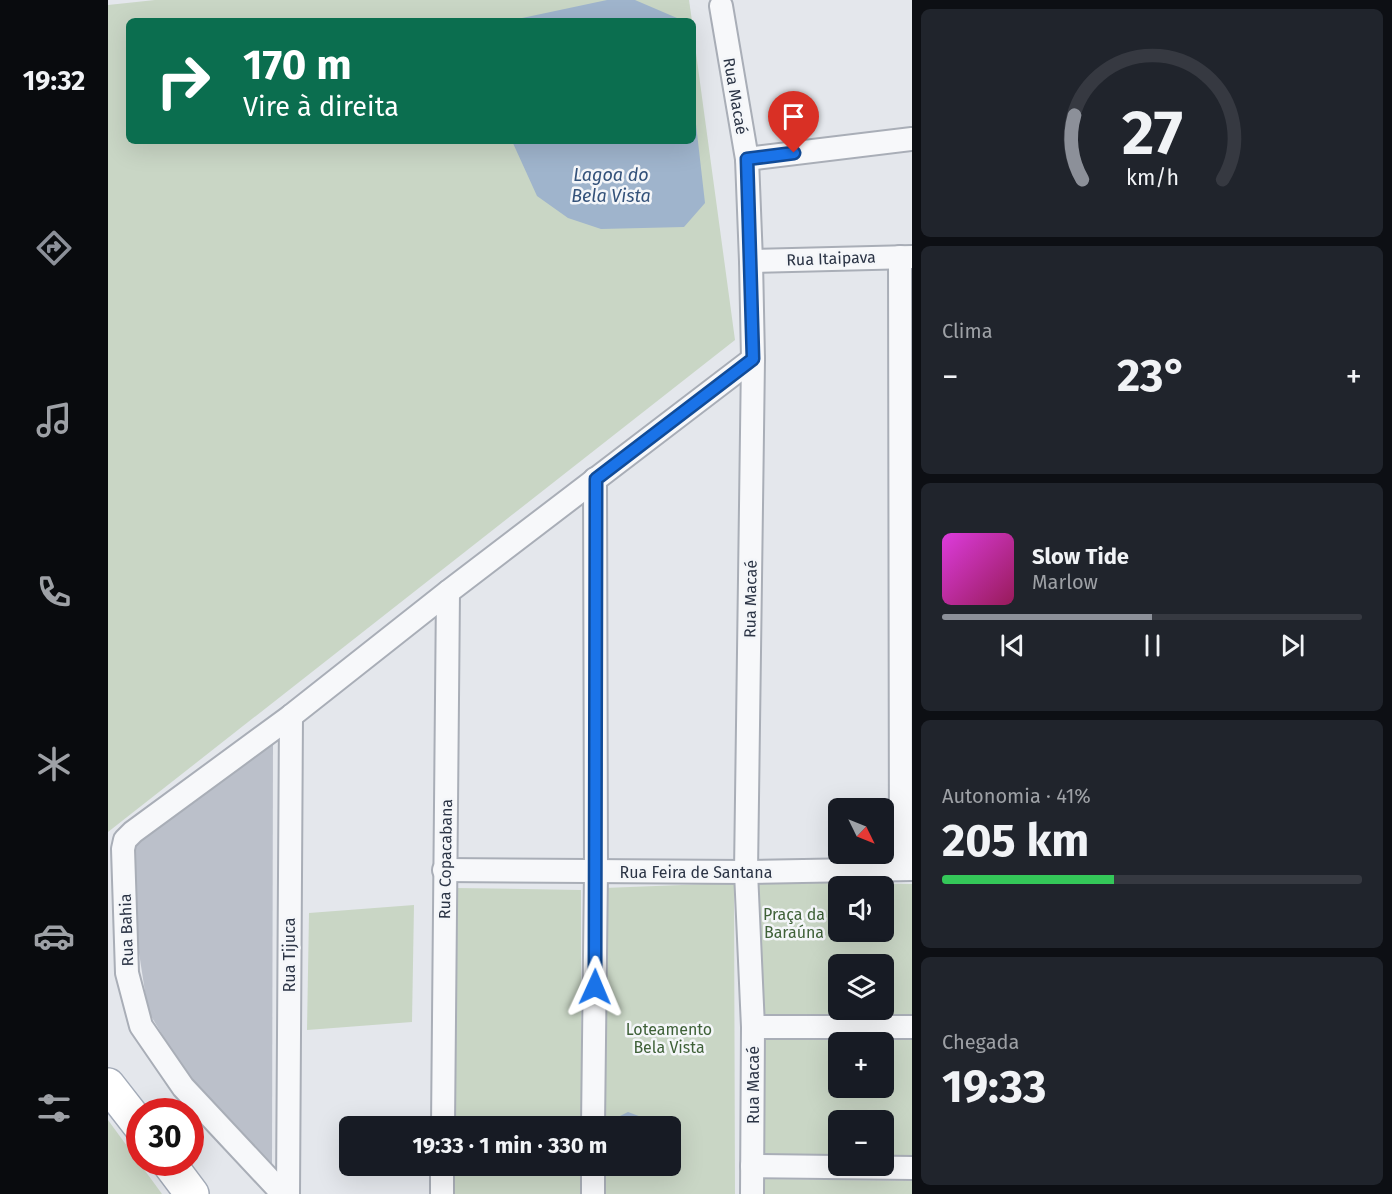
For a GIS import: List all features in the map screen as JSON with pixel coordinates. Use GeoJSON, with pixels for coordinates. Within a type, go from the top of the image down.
{"type":"FeatureCollection","features":[{"type":"Feature","properties":{"kind":"main road"},"geometry":{"type":"LineString","coordinates":[[108,1085],[126,1108]]}},
{"type":"Feature","properties":{"kind":"main road"},"geometry":{"type":"LineString","coordinates":[[178,1176],[192,1194]]}},
{"type":"Feature","properties":{"kind":"street","name":"Rua Macaé"},"geometry":{"type":"LineString","coordinates":[[721,6],[747,159],[751,261],[753,359],[746,872],[753,1028],[752,1194]]}},
{"type":"Feature","properties":{"kind":"street"},"geometry":{"type":"LineString","coordinates":[[747,159],[912,139]]}},
{"type":"Feature","properties":{"kind":"street"},"geometry":{"type":"LineString","coordinates":[[906,257],[906,869]]}},
{"type":"Feature","properties":{"kind":"street","name":"Rua Itaipava"},"geometry":{"type":"LineString","coordinates":[[751,261],[906,257]]}},
{"type":"Feature","properties":{"kind":"street"},"geometry":{"type":"LineString","coordinates":[[291,716],[448,592],[753,359]]}},
{"type":"Feature","properties":{"kind":"street"},"geometry":{"type":"LineString","coordinates":[[593,1116],[596,479]]}},
{"type":"Feature","properties":{"kind":"street","name":"Rua Copacabana"},"geometry":{"type":"LineString","coordinates":[[442,1116],[448,592]]}},
{"type":"Feature","properties":{"kind":"street","name":"Rua Bahia"},"geometry":{"type":"LineString","coordinates":[[283,1194],[183,1087],[141,1026],[127,973],[123,849],[125,840],[133,831],[291,716]]}},
{"type":"Feature","properties":{"kind":"street","name":"Rua Tijuca"},"geometry":{"type":"LineString","coordinates":[[288,1194],[291,716]]}},
{"type":"Feature","properties":{"kind":"street","name":"Rua Feira de Santana"},"geometry":{"type":"LineString","coordinates":[[444,870],[746,872],[906,869]]}},
{"type":"Feature","properties":{"kind":"street"},"geometry":{"type":"LineString","coordinates":[[753,1028],[912,1027]]}},
{"type":"Feature","properties":{"kind":"street"},"geometry":{"type":"LineString","coordinates":[[752,1166],[912,1168]]}},
{"type":"Feature","properties":{"kind":"street"},"geometry":{"type":"LineString","coordinates":[[442,1176],[442,1194]]}},
{"type":"Feature","properties":{"kind":"street"},"geometry":{"type":"LineString","coordinates":[[593,1176],[593,1194]]}},
{"type":"Feature","properties":{"kind":"green space"},"geometry":{"type":"Polygon","coordinates":[[[155,0],[689,0],[692,18],[126,18],[126,144],[696,144],[696,53],[735,340],[108,832],[108,5],[155,0]]]}},
{"type":"Feature","properties":{"kind":"green space","name":"Praça da Baraúna"},"geometry":{"type":"Polygon","coordinates":[[[753,881],[828,882],[828,942],[894,942],[894,884],[912,884],[912,1019],[894,1019],[894,954],[828,954],[828,1020],[759,1020],[753,881]]]}},
{"type":"Feature","properties":{"kind":"green space","name":"Loteamento Bela Vista"},"geometry":{"type":"Polygon","coordinates":[[[734,883],[735,1194],[603,1194],[603,1176],[681,1176],[681,1116],[603,1116],[604,888],[734,883]]]}},
{"type":"Feature","properties":{"kind":"green space","name":"Loteamento Bela Vista"},"geometry":{"type":"Polygon","coordinates":[[[455,888],[581,890],[581,1116],[453,1116],[455,888]]]}},
{"type":"Feature","properties":{"kind":"green space"},"geometry":{"type":"Polygon","coordinates":[[[414,905],[412,1022],[307,1030],[309,913],[414,905]]]}},
{"type":"Feature","properties":{"kind":"green space"},"geometry":{"type":"Polygon","coordinates":[[[759,1027],[912,1030],[912,1162],[894,1162],[894,1110],[828,1110],[828,1161],[763,1160],[759,1027]]]}},
{"type":"Feature","properties":{"kind":"green space"},"geometry":{"type":"Polygon","coordinates":[[[108,1120],[126,1145],[126,1176],[149,1176],[162,1194],[108,1194],[108,1120]]]}},
{"type":"Feature","properties":{"kind":"green space"},"geometry":{"type":"Polygon","coordinates":[[[453,1176],[581,1176],[581,1194],[453,1194],[453,1176]]]}},
{"type":"Feature","properties":{"kind":"green space"},"geometry":{"type":"Polygon","coordinates":[[[761,1179],[912,1181],[912,1194],[762,1194],[761,1179]]]}},
{"type":"Feature","properties":{"kind":"water"},"geometry":{"type":"Polygon","coordinates":[[[607,0],[635,0],[677,18],[522,18],[607,0]]]}},
{"type":"Feature","properties":{"kind":"water","name":"Lagoa do Bela Vista"},"geometry":{"type":"Polygon","coordinates":[[[696,124],[705,203],[684,227],[601,229],[568,218],[537,196],[513,144],[696,144],[696,124]]]}},
{"type":"Feature","properties":{"kind":"water"},"geometry":{"type":"Polygon","coordinates":[[[628,1112],[639,1116],[620,1116],[628,1112]]]}},
{"type":"Feature","properties":{"kind":"building"},"geometry":{"type":"Polygon","coordinates":[[[273,744],[272,1164],[187,1076],[148,1011],[123,849],[273,744]]]}},
{"type":"Feature","properties":{"kind":"route"},"geometry":{"type":"LineString","coordinates":[[595,987],[596,479],[753,359],[747,159],[794,153]]}}]}
